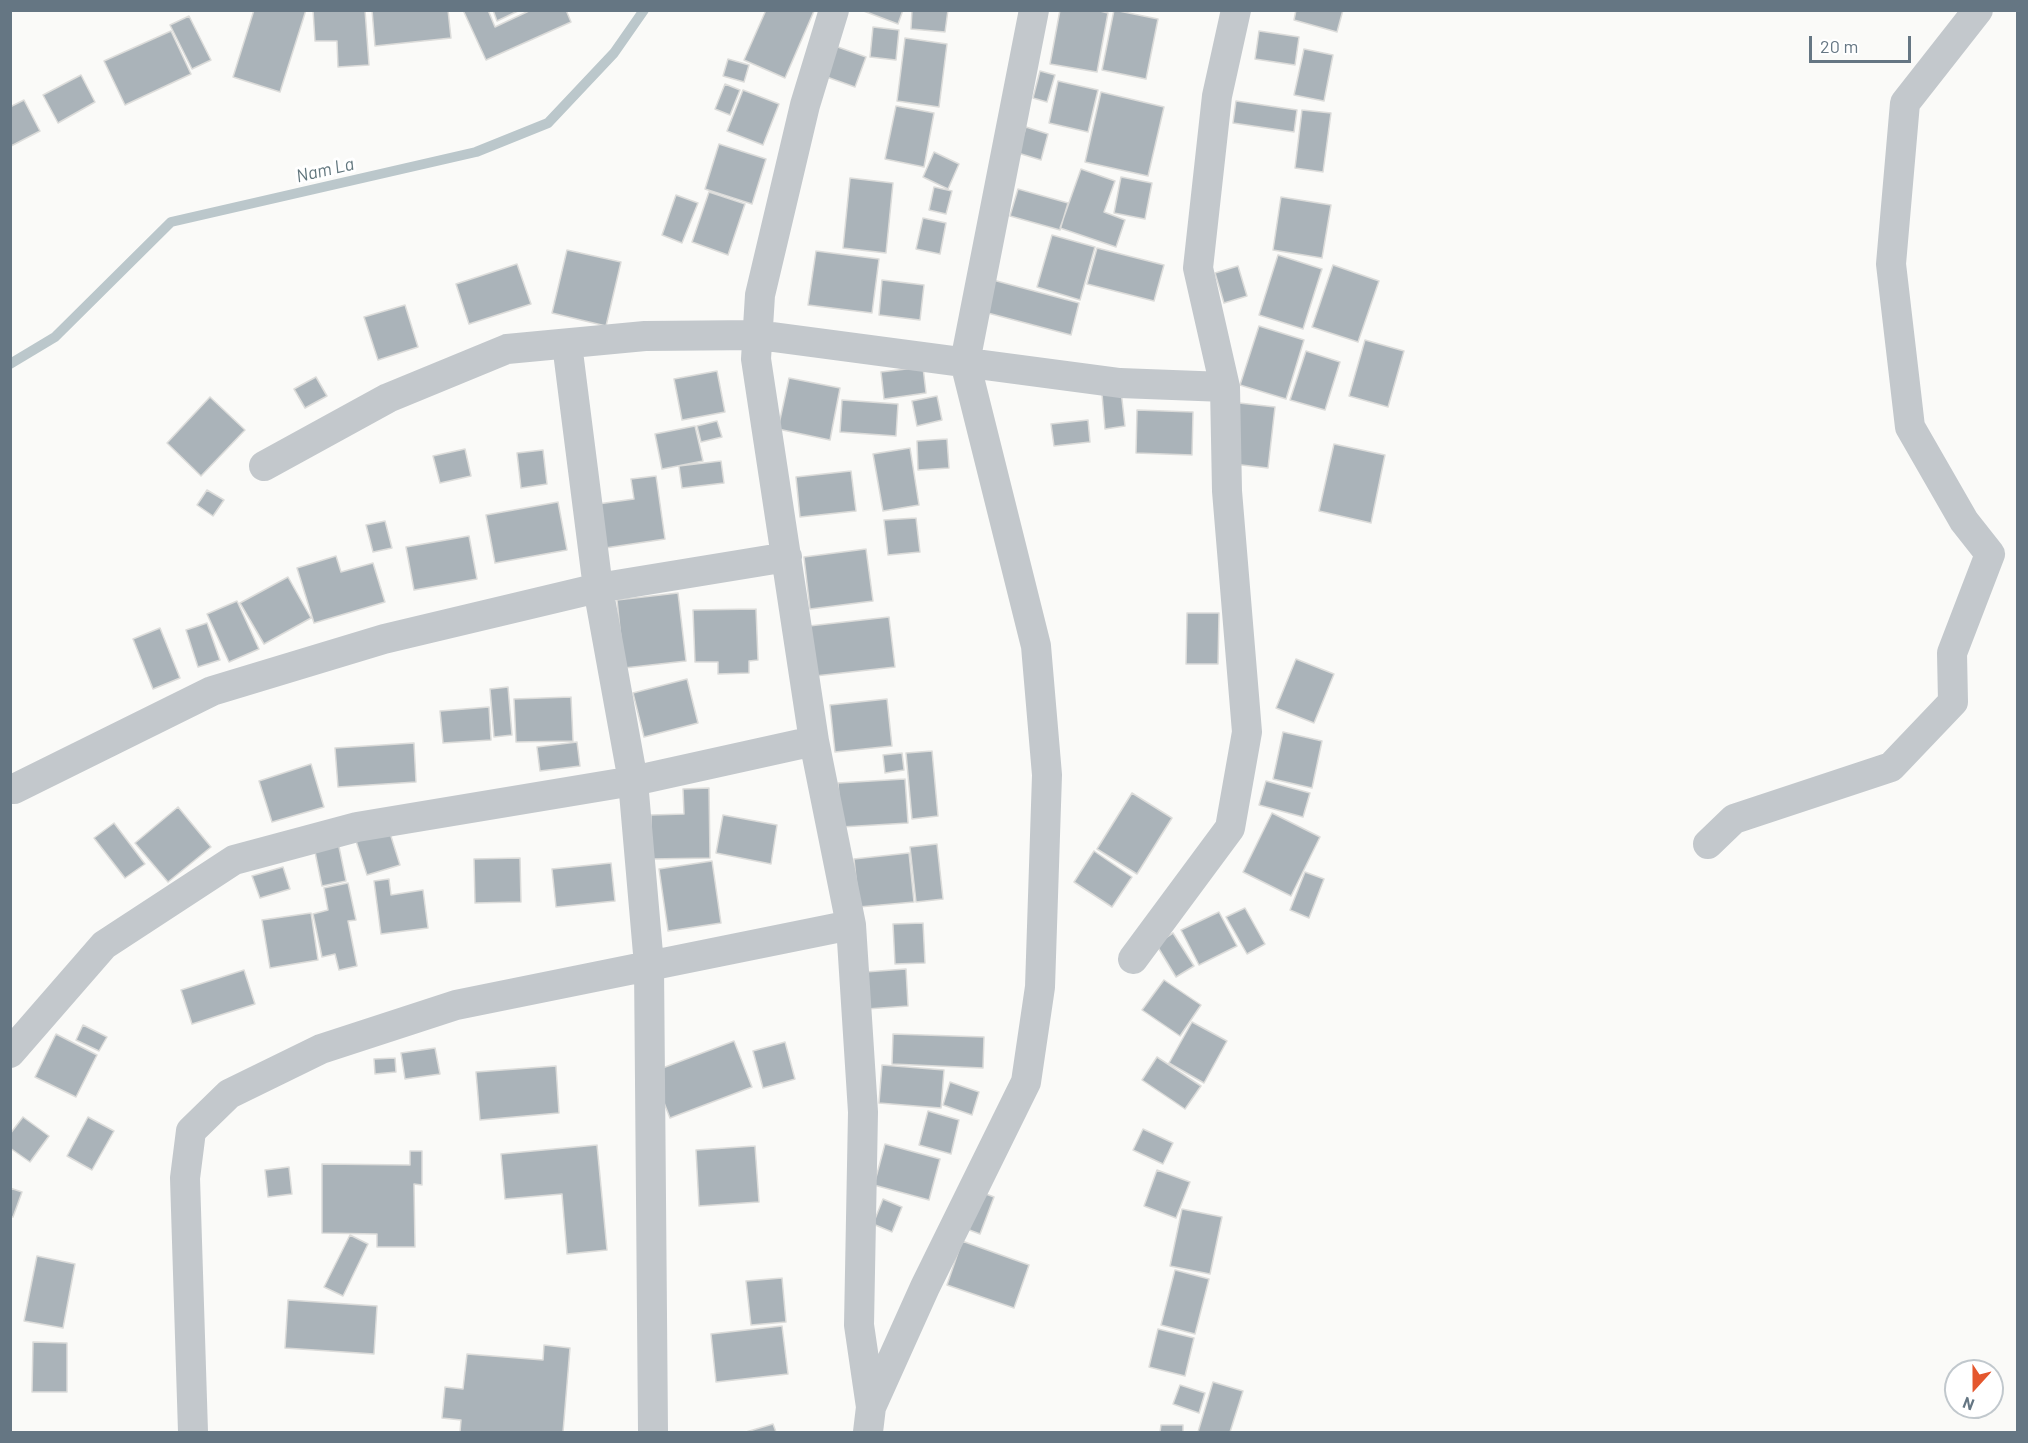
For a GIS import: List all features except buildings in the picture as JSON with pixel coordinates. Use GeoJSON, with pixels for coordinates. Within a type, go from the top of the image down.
{"type":"FeatureCollection","features":[{"type":"Feature","properties":{"kind":"street"},"geometry":{"type":"LineString","coordinates":[[834,10],[802,116],[760,295],[756,359],[788,557],[814,741],[851,925],[863,1112],[859,1325],[870,1420]]}},
{"type":"Feature","properties":{"kind":"street"},"geometry":{"type":"LineString","coordinates":[[870,1420],[925,1287],[1026,1082],[1040,987],[1047,775],[1036,646],[965,362],[1034,10]]}},
{"type":"Feature","properties":{"kind":"street"},"geometry":{"type":"LineString","coordinates":[[1133,959],[1230,828],[1246,732],[1227,490],[1225,387],[1198,268],[1217,96],[1236,10]]}},
{"type":"Feature","properties":{"kind":"street"},"geometry":{"type":"LineString","coordinates":[[1708,844],[1734,819],[1891,767],[1953,702],[1952,653],[1990,554],[1964,521],[1910,427],[1891,264],[1905,103],[1978,10]]}},
{"type":"Feature","properties":{"kind":"street"},"geometry":{"type":"LineString","coordinates":[[264,466],[388,398],[507,349],[645,336],[758,335],[1120,383],[1225,387]]}},
{"type":"Feature","properties":{"kind":"street"},"geometry":{"type":"LineString","coordinates":[[567,344],[598,588],[633,781],[649,965],[653,1432]]}},
{"type":"Feature","properties":{"kind":"street"},"geometry":{"type":"LineString","coordinates":[[14,789],[212,691],[384,639],[598,588],[788,557]]}},
{"type":"Feature","properties":{"kind":"street"},"geometry":{"type":"LineString","coordinates":[[10,1053],[104,945],[234,860],[357,827],[633,781],[814,741]]}},
{"type":"Feature","properties":{"kind":"street"},"geometry":{"type":"LineString","coordinates":[[193,1432],[185,1178],[191,1131],[229,1094],[321,1049],[456,1005],[851,925]]}},
{"type":"Feature","properties":{"kind":"waterway","name":"Nam La"},"geometry":{"type":"LineString","coordinates":[[10,364],[55,337],[171,222],[476,152],[548,123],[614,53],[644,10]]}}]}
